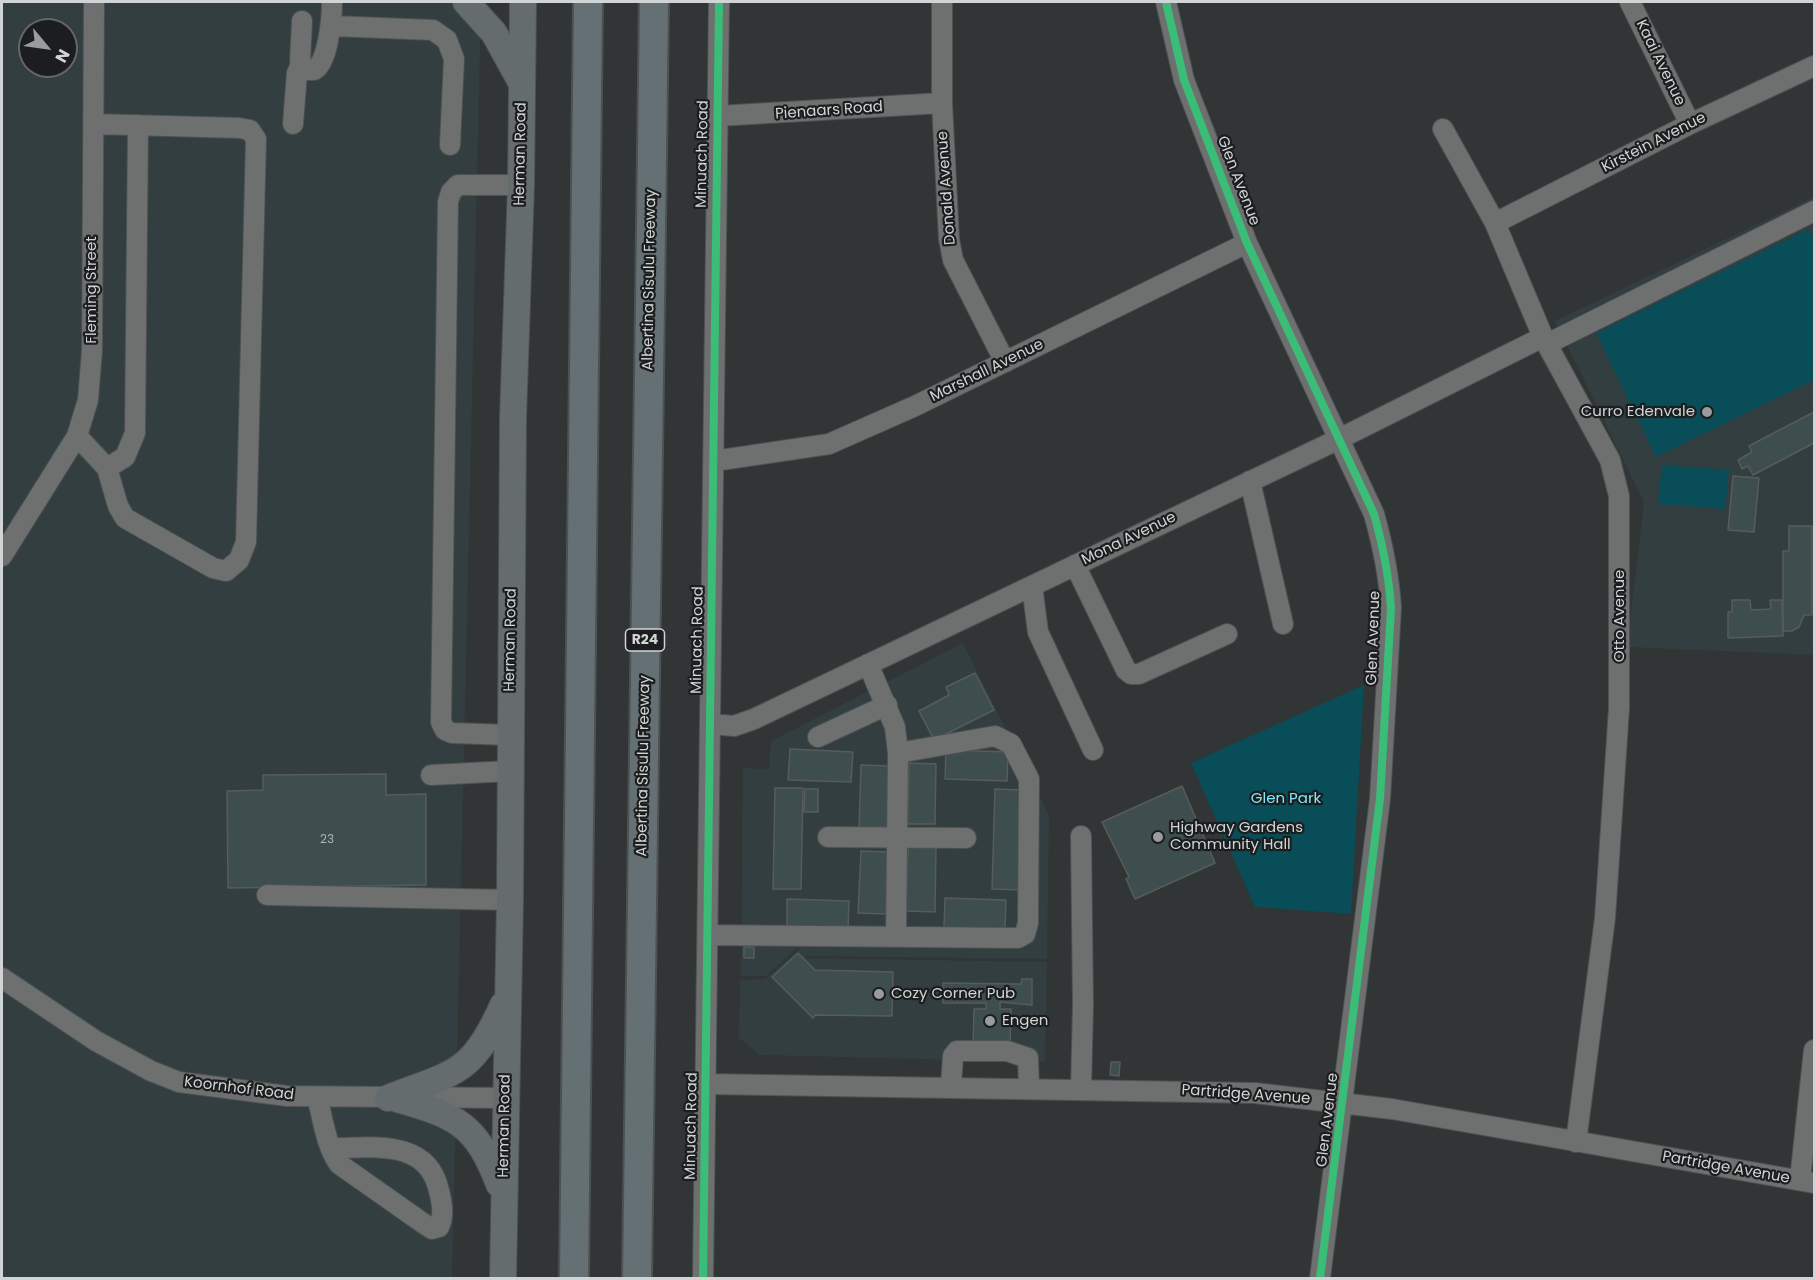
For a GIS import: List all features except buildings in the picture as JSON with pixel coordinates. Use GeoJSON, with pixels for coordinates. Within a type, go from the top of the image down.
{"type":"FeatureCollection","features":[{"type":"Feature","properties":{"kind":"highway"},"geometry":{"type":"LineString","coordinates":[[574,1278],[588,2]]}},
{"type":"Feature","properties":{"kind":"highway","name":"Albertina Sisulu Freeway"},"geometry":{"type":"LineString","coordinates":[[637,1278],[654,2]]}},
{"type":"Feature","properties":{"kind":"main road"},"geometry":{"type":"LineString","coordinates":[[466,2],[494,33],[523,85]]}},
{"type":"Feature","properties":{"kind":"main road","name":"Herman Road"},"geometry":{"type":"LineString","coordinates":[[503,1278],[510,900],[513,418],[521,184],[523,2]]}},
{"type":"Feature","properties":{"kind":"main road"},"geometry":{"type":"LineString","coordinates":[[393,1099],[443,1078],[467,1063],[485,1042],[507,997]]}},
{"type":"Feature","properties":{"kind":"main road"},"geometry":{"type":"LineString","coordinates":[[393,1099],[442,1113],[470,1131],[488,1154],[504,1198]]}},
{"type":"Feature","properties":{"kind":"street","name":"Fleming Street"},"geometry":{"type":"LineString","coordinates":[[2,556],[76,436],[88,400],[91,375],[94,2]]}},
{"type":"Feature","properties":{"kind":"street"},"geometry":{"type":"LineString","coordinates":[[301,65],[307,70],[314,70],[322,64],[332,26],[332,2]]}},
{"type":"Feature","properties":{"kind":"street","name":"Minuach Road"},"geometry":{"type":"LineString","coordinates":[[703,1278],[719,2]]}},
{"type":"Feature","properties":{"kind":"street","name":"Donald Avenue"},"geometry":{"type":"LineString","coordinates":[[942,2],[942,103],[946,223],[953,260],[1005,362]]}},
{"type":"Feature","properties":{"kind":"street","name":"Glen Avenue"},"geometry":{"type":"LineString","coordinates":[[1166,2],[1184,80],[1247,243],[1339,439],[1377,525],[1385,554],[1391,608],[1380,799],[1344,1101],[1320,1278]]}},
{"type":"Feature","properties":{"kind":"street","name":"Kaai Avenue"},"geometry":{"type":"LineString","coordinates":[[1630,2],[1690,124]]}},
{"type":"Feature","properties":{"kind":"street"},"geometry":{"type":"LineString","coordinates":[[293,124],[297,73],[301,65],[302,21]]}},
{"type":"Feature","properties":{"kind":"street"},"geometry":{"type":"LineString","coordinates":[[332,26],[434,30],[447,40],[454,59],[450,145]]}},
{"type":"Feature","properties":{"kind":"street","name":"Kirstein Avenue"},"geometry":{"type":"LineString","coordinates":[[1495,223],[1690,124],[1815,66]]}},
{"type":"Feature","properties":{"kind":"street","name":"Pienaars Road"},"geometry":{"type":"LineString","coordinates":[[717,116],[942,103]]}},
{"type":"Feature","properties":{"kind":"street"},"geometry":{"type":"LineString","coordinates":[[76,436],[107,468],[118,506],[125,518],[213,568],[226,571],[239,560],[246,543],[256,139],[250,130],[239,128],[94,124]]}},
{"type":"Feature","properties":{"kind":"street"},"geometry":{"type":"LineString","coordinates":[[107,468],[125,457],[135,433],[138,125]]}},
{"type":"Feature","properties":{"kind":"street","name":"Otto Avenue"},"geometry":{"type":"LineString","coordinates":[[1443,129],[1495,223],[1545,340],[1610,460],[1620,510],[1619,708],[1605,918],[1576,1142]]}},
{"type":"Feature","properties":{"kind":"street"},"geometry":{"type":"LineString","coordinates":[[510,735],[472,735],[445,730],[441,715],[448,202],[451,192],[458,185],[521,184]]}},
{"type":"Feature","properties":{"kind":"street","name":"Mona Avenue"},"geometry":{"type":"LineString","coordinates":[[711,724],[724,727],[743,723],[1815,212]]}},
{"type":"Feature","properties":{"kind":"street","name":"Marshall Avenue"},"geometry":{"type":"LineString","coordinates":[[714,460],[829,444],[915,406],[1247,243]]}},
{"type":"Feature","properties":{"kind":"street"},"geometry":{"type":"LineString","coordinates":[[1250,481],[1283,624]]}},
{"type":"Feature","properties":{"kind":"street"},"geometry":{"type":"LineString","coordinates":[[1075,565],[1126,670],[1131,674],[1139,674],[1227,634]]}},
{"type":"Feature","properties":{"kind":"street"},"geometry":{"type":"LineString","coordinates":[[1032,586],[1038,632],[1093,750]]}},
{"type":"Feature","properties":{"kind":"street"},"geometry":{"type":"LineString","coordinates":[[868,664],[896,727],[898,753],[896,937]]}},
{"type":"Feature","properties":{"kind":"street"},"geometry":{"type":"LineString","coordinates":[[818,737],[887,705]]}},
{"type":"Feature","properties":{"kind":"street"},"geometry":{"type":"LineString","coordinates":[[708,935],[1018,938],[1025,934],[1028,922],[1028,775],[1011,744],[1000,736],[898,753]]}},
{"type":"Feature","properties":{"kind":"street"},"geometry":{"type":"LineString","coordinates":[[431,775],[510,771]]}},
{"type":"Feature","properties":{"kind":"street"},"geometry":{"type":"LineString","coordinates":[[1081,836],[1083,1005],[1081,1089]]}},
{"type":"Feature","properties":{"kind":"street"},"geometry":{"type":"LineString","coordinates":[[828,837],[966,838]]}},
{"type":"Feature","properties":{"kind":"street"},"geometry":{"type":"LineString","coordinates":[[267,895],[510,900]]}},
{"type":"Feature","properties":{"kind":"street","name":"Koornhof Road"},"geometry":{"type":"LineString","coordinates":[[2,978],[96,1041],[151,1071],[178,1082],[242,1092],[317,1097],[505,1098]]}},
{"type":"Feature","properties":{"kind":"street"},"geometry":{"type":"LineString","coordinates":[[1808,1182],[1815,1050]]}},
{"type":"Feature","properties":{"kind":"street"},"geometry":{"type":"LineString","coordinates":[[951,1086],[953,1056],[957,1051],[1008,1051],[1028,1058],[1029,1088]]}},
{"type":"Feature","properties":{"kind":"street","name":"Partridge Avenue"},"geometry":{"type":"LineString","coordinates":[[706,1084],[951,1086],[1255,1093],[1344,1101],[1808,1182]]}},
{"type":"Feature","properties":{"kind":"street"},"geometry":{"type":"LineString","coordinates":[[317,1097],[331,1148],[334,1157],[344,1169],[432,1229],[438,1227],[442,1219],[438,1187],[430,1167],[419,1157],[404,1149],[331,1148]]}},
{"type":"Feature","properties":{"kind":"shaded area"},"geometry":{"type":"Polygon","coordinates":[[[2,2],[481,2],[452,1278],[2,1278],[2,2]]]}},
{"type":"Feature","properties":{"kind":"shaded area","name":"Curro Edenvale"},"geometry":{"type":"Polygon","coordinates":[[[1814,197],[1814,655],[1627,647],[1644,502],[1555,321],[1814,197]]]}},
{"type":"Feature","properties":{"kind":"shaded area"},"geometry":{"type":"Polygon","coordinates":[[[963,643],[1049,815],[1047,959],[805,956],[807,958],[1047,962],[1045,1062],[760,1055],[739,1038],[740,980],[765,979],[800,949],[798,947],[766,976],[741,976],[743,768],[769,769],[771,741],[963,643]]]}},
{"type":"Feature","properties":{"kind":"green space"},"geometry":{"type":"Polygon","coordinates":[[[1809,229],[1814,240],[1814,380],[1656,457],[1596,333],[1809,229]]]}},
{"type":"Feature","properties":{"kind":"green space"},"geometry":{"type":"Polygon","coordinates":[[[1662,465],[1729,470],[1725,509],[1658,504],[1662,465]]]}},
{"type":"Feature","properties":{"kind":"green space","name":"Glen Park"},"geometry":{"type":"Polygon","coordinates":[[[1364,685],[1351,914],[1255,907],[1191,763],[1364,685]]]}},
{"type":"Feature","properties":{"kind":"cycle path"},"geometry":{"type":"LineString","coordinates":[[703,1278],[719,2]]}},
{"type":"Feature","properties":{"kind":"cycle path"},"geometry":{"type":"LineString","coordinates":[[1166,2],[1184,80],[1247,243],[1374,514],[1389,584],[1391,608],[1380,799],[1320,1278]]}},
{"type":"Feature","properties":{"kind":"place","name":"Curro Edenvale"},"geometry":{"type":"Point","coordinates":[1707,412]}},
{"type":"Feature","properties":{"kind":"place","name":"Highway Gardens Community Hall"},"geometry":{"type":"Point","coordinates":[1158,837]}},
{"type":"Feature","properties":{"kind":"place","name":"Cozy Corner Pub"},"geometry":{"type":"Point","coordinates":[879,994]}},
{"type":"Feature","properties":{"kind":"place","name":"Engen"},"geometry":{"type":"Point","coordinates":[990,1021]}}]}
